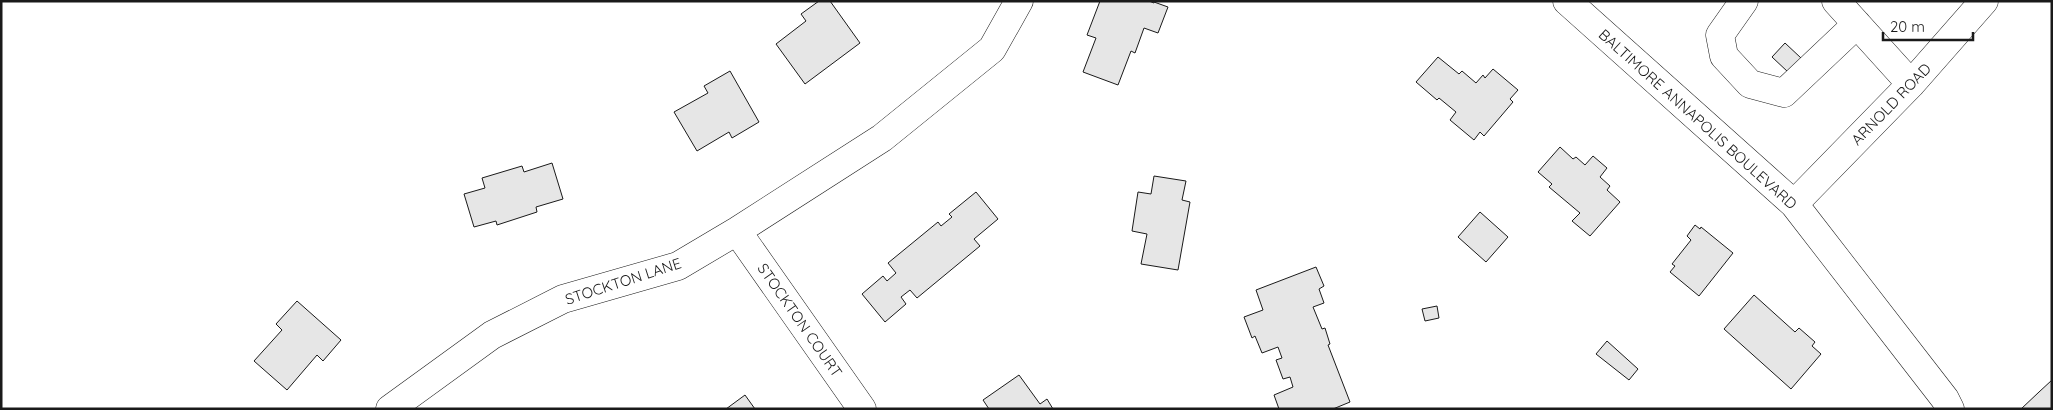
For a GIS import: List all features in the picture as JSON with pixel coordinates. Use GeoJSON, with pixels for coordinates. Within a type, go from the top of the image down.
{"type":"FeatureCollection","features":[{"type":"Feature","properties":{"kind":"street","name":"STOCKTON LANE"},"geometry":{"type":"LineString","coordinates":[[390,409],[492,335],[564,299],[678,266],[737,231],[882,138],[992,49],[1019,1]]}},
{"type":"Feature","properties":{"kind":"street","name":"BALTIMORE ANNAPOLIS BOULEVARD"},"geometry":{"type":"LineString","coordinates":[[1567,1],[1794,204],[1945,399],[1950,409]]}},
{"type":"Feature","properties":{"kind":"street"},"geometry":{"type":"LineString","coordinates":[[1744,1],[1720,35],[1724,56],[1750,84],[1784,93],[1857,24]]}},
{"type":"Feature","properties":{"kind":"street"},"geometry":{"type":"LineString","coordinates":[[1836,1],[1912,84]]}},
{"type":"Feature","properties":{"kind":"street","name":"ARNOLD ROAD"},"geometry":{"type":"LineString","coordinates":[[1794,204],[1912,84],[1984,1]]}},
{"type":"Feature","properties":{"kind":"street","name":"STOCKTON COURT"},"geometry":{"type":"LineString","coordinates":[[737,231],[862,409]]}},
{"type":"Feature","properties":{"kind":"building"},"geometry":{"type":"Polygon","coordinates":[[[819,1],[830,1],[860,43],[805,84],[776,44],[806,21],[801,14],[819,1]]]}},
{"type":"Feature","properties":{"kind":"building"},"geometry":{"type":"Polygon","coordinates":[[[1100,1],[1149,1],[1168,7],[1158,33],[1144,28],[1135,53],[1131,51],[1118,85],[1083,72],[1096,38],[1087,35],[1100,1]]]}},
{"type":"Feature","properties":{"kind":"building"},"geometry":{"type":"Polygon","coordinates":[[[1785,43],[1801,58],[1788,72],[1772,57],[1785,43]]]}},
{"type":"Feature","properties":{"kind":"building"},"geometry":{"type":"Polygon","coordinates":[[[1438,57],[1459,74],[1462,71],[1476,83],[1483,75],[1485,78],[1493,69],[1518,90],[1510,99],[1513,102],[1484,136],[1480,132],[1474,140],[1450,120],[1456,112],[1439,98],[1437,100],[1416,82],[1438,57]]]}},
{"type":"Feature","properties":{"kind":"building"},"geometry":{"type":"Polygon","coordinates":[[[730,71],[759,122],[732,138],[729,132],[697,151],[674,112],[708,93],[704,86],[730,71]]]}},
{"type":"Feature","properties":{"kind":"building"},"geometry":{"type":"Polygon","coordinates":[[[1560,147],[1573,159],[1576,157],[1585,165],[1593,156],[1607,168],[1600,177],[1610,186],[1607,190],[1620,202],[1590,236],[1572,221],[1580,213],[1549,187],[1552,184],[1538,172],[1560,147]]]}},
{"type":"Feature","properties":{"kind":"building"},"geometry":{"type":"Polygon","coordinates":[[[552,163],[563,199],[536,207],[537,212],[497,225],[496,221],[474,227],[464,194],[485,188],[482,178],[522,166],[524,172],[552,163]]]}},
{"type":"Feature","properties":{"kind":"building"},"geometry":{"type":"Polygon","coordinates":[[[1154,176],[1186,181],[1182,200],[1190,202],[1178,270],[1141,264],[1147,234],[1132,231],[1138,192],[1151,194],[1154,176]]]}},
{"type":"Feature","properties":{"kind":"building"},"geometry":{"type":"Polygon","coordinates":[[[976,192],[998,219],[974,239],[980,246],[917,298],[910,290],[901,297],[906,304],[885,322],[862,294],[883,276],[887,281],[896,273],[888,263],[938,222],[941,226],[952,217],[949,214],[976,192]]]}},
{"type":"Feature","properties":{"kind":"building"},"geometry":{"type":"Polygon","coordinates":[[[1480,212],[1508,237],[1486,262],[1458,237],[1480,212]]]}},
{"type":"Feature","properties":{"kind":"building"},"geometry":{"type":"Polygon","coordinates":[[[1695,225],[1700,229],[1701,227],[1733,253],[1699,296],[1670,272],[1675,266],[1672,264],[1691,240],[1687,236],[1695,225]]]}},
{"type":"Feature","properties":{"kind":"building"},"geometry":{"type":"Polygon","coordinates":[[[1316,267],[1324,286],[1319,289],[1324,303],[1313,307],[1322,329],[1325,328],[1330,344],[1328,345],[1350,402],[1333,409],[1279,409],[1274,395],[1293,387],[1290,377],[1283,379],[1276,360],[1282,358],[1278,347],[1262,353],[1255,336],[1252,338],[1244,317],[1263,310],[1256,290],[1316,267]]]}},
{"type":"Feature","properties":{"kind":"building"},"geometry":{"type":"Polygon","coordinates":[[[1754,295],[1795,332],[1799,328],[1815,342],[1812,346],[1821,354],[1791,389],[1724,329],[1754,295]]]}},
{"type":"Feature","properties":{"kind":"building"},"geometry":{"type":"Polygon","coordinates":[[[297,301],[341,340],[323,361],[317,355],[287,390],[254,361],[282,330],[276,324],[297,301]]]}},
{"type":"Feature","properties":{"kind":"building"},"geometry":{"type":"Polygon","coordinates":[[[1437,306],[1439,318],[1425,321],[1422,309],[1437,306]]]}},
{"type":"Feature","properties":{"kind":"building"},"geometry":{"type":"Polygon","coordinates":[[[1607,341],[1638,369],[1629,380],[1596,354],[1607,341]]]}},
{"type":"Feature","properties":{"kind":"building"},"geometry":{"type":"Polygon","coordinates":[[[1019,375],[1040,404],[1047,399],[1053,409],[989,409],[983,400],[1019,375]]]}},
{"type":"Feature","properties":{"kind":"building"},"geometry":{"type":"Polygon","coordinates":[[[2052,380],[2052,409],[2021,409],[2039,392],[2052,380]]]}},
{"type":"Feature","properties":{"kind":"building"},"geometry":{"type":"Polygon","coordinates":[[[745,395],[755,409],[726,409],[745,395]]]}}]}
